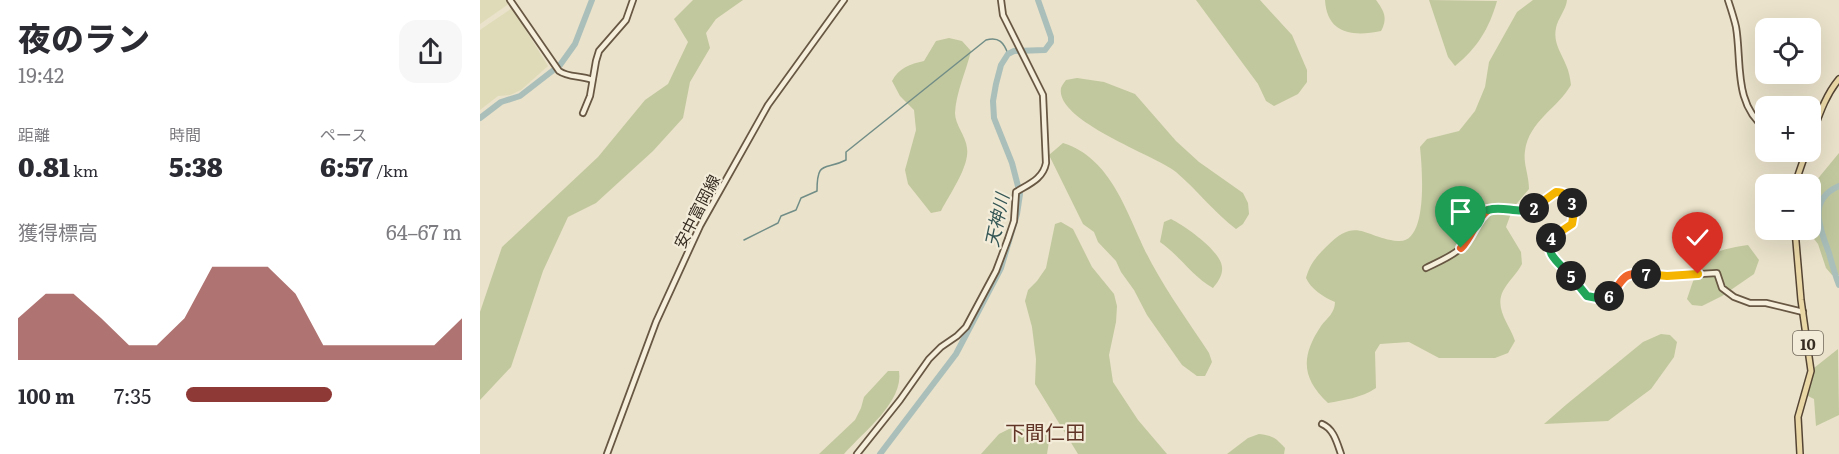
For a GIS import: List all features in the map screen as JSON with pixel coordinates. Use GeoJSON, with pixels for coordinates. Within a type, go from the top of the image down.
{"type":"FeatureCollection","features":[{"type":"Feature","properties":{"kind":"main road"},"geometry":{"type":"LineString","coordinates":[[1821,111],[1830,90],[1839,79]]}},
{"type":"Feature","properties":{"kind":"main road","name":"10"},"geometry":{"type":"LineString","coordinates":[[1796,240],[1811,371],[1799,412],[1800,454]]}},
{"type":"Feature","properties":{"kind":"street"},"geometry":{"type":"LineString","coordinates":[[510,0],[556,68],[565,76],[583,76],[592,80]]}},
{"type":"Feature","properties":{"kind":"street"},"geometry":{"type":"LineString","coordinates":[[583,113],[592,88],[599,51],[626,20],[633,0]]}},
{"type":"Feature","properties":{"kind":"street","name":"安中富岡線"},"geometry":{"type":"LineString","coordinates":[[607,454],[656,322],[700,226],[768,105],[844,0]]}},
{"type":"Feature","properties":{"kind":"street"},"geometry":{"type":"LineString","coordinates":[[857,454],[929,359],[966,327],[996,271],[1012,230],[1019,189],[1043,174],[1046,163],[1042,95],[1003,15],[1001,0]]}},
{"type":"Feature","properties":{"kind":"street"},"geometry":{"type":"LineString","coordinates":[[1728,0],[1736,29],[1739,75],[1743,92],[1755,119]]}},
{"type":"Feature","properties":{"kind":"street"},"geometry":{"type":"LineString","coordinates":[[1426,268],[1461,248],[1473,232],[1479,217],[1490,209],[1529,210],[1553,193],[1559,192],[1569,197],[1574,218],[1569,227],[1550,238],[1549,250],[1587,296],[1602,299],[1611,295],[1620,280],[1632,273],[1667,276],[1717,273],[1724,291],[1734,297],[1750,303],[1766,303],[1803,312]]}},
{"type":"Feature","properties":{"kind":"street"},"geometry":{"type":"LineString","coordinates":[[1322,424],[1328,426],[1341,454]]}},
{"type":"Feature","properties":{"kind":"shaded area"},"geometry":{"type":"Polygon","coordinates":[[[480,0],[508,0],[510,3],[480,24],[480,0]]]}},
{"type":"Feature","properties":{"kind":"shaded area"},"geometry":{"type":"Polygon","coordinates":[[[512,8],[548,66],[521,90],[510,95],[498,96],[480,110],[480,30],[512,8]]]}},
{"type":"Feature","properties":{"kind":"green space"},"geometry":{"type":"Polygon","coordinates":[[[693,0],[743,0],[716,19],[706,33],[710,48],[690,82],[683,118],[653,151],[596,203],[568,217],[543,271],[511,367],[480,400],[480,312],[502,247],[598,157],[645,100],[668,84],[688,42],[674,19],[693,0]]]}},
{"type":"Feature","properties":{"kind":"green space"},"geometry":{"type":"Polygon","coordinates":[[[1196,0],[1260,0],[1292,35],[1307,70],[1307,82],[1298,94],[1274,106],[1266,101],[1258,84],[1196,0]]]}},
{"type":"Feature","properties":{"kind":"green space"},"geometry":{"type":"Polygon","coordinates":[[[1325,0],[1376,0],[1384,15],[1381,31],[1352,33],[1343,31],[1331,20],[1325,0]]]}},
{"type":"Feature","properties":{"kind":"green space"},"geometry":{"type":"Polygon","coordinates":[[[1429,0],[1497,1],[1481,37],[1470,52],[1455,66],[1448,57],[1429,0]]]}},
{"type":"Feature","properties":{"kind":"green space"},"geometry":{"type":"Polygon","coordinates":[[[1533,0],[1567,0],[1555,33],[1571,85],[1532,131],[1525,151],[1529,189],[1513,208],[1506,227],[1521,252],[1522,264],[1505,287],[1500,304],[1515,341],[1508,353],[1495,358],[1439,358],[1409,342],[1380,344],[1375,352],[1376,388],[1346,400],[1328,403],[1313,385],[1309,376],[1307,357],[1314,337],[1332,312],[1335,302],[1311,286],[1306,278],[1309,269],[1326,247],[1346,232],[1361,231],[1398,241],[1408,239],[1415,230],[1421,203],[1420,147],[1427,139],[1459,131],[1475,111],[1485,87],[1489,62],[1517,12],[1533,0]]]}},
{"type":"Feature","properties":{"kind":"green space"},"geometry":{"type":"Polygon","coordinates":[[[949,38],[962,41],[971,51],[959,90],[955,113],[966,144],[967,155],[962,172],[941,211],[931,213],[908,184],[905,170],[916,130],[914,110],[900,96],[892,81],[905,67],[924,61],[936,41],[949,38]]]}},
{"type":"Feature","properties":{"kind":"green space"},"geometry":{"type":"Polygon","coordinates":[[[1077,78],[1104,82],[1135,94],[1176,141],[1199,162],[1243,193],[1248,203],[1249,214],[1243,224],[1236,229],[1176,172],[1108,136],[1073,113],[1063,100],[1061,88],[1066,80],[1077,78]]]}},
{"type":"Feature","properties":{"kind":"green space"},"geometry":{"type":"Polygon","coordinates":[[[1063,143],[1081,151],[1108,177],[1159,276],[1209,353],[1212,362],[1205,376],[1197,376],[1182,365],[1147,315],[1116,261],[1098,242],[1094,232],[1083,224],[1049,155],[1063,143]]]}},
{"type":"Feature","properties":{"kind":"green space"},"geometry":{"type":"Polygon","coordinates":[[[1839,153],[1839,275],[1832,275],[1826,268],[1815,240],[1821,240],[1821,175],[1839,153]]]}},
{"type":"Feature","properties":{"kind":"green space"},"geometry":{"type":"Polygon","coordinates":[[[1171,219],[1185,227],[1216,254],[1222,267],[1222,273],[1213,288],[1160,242],[1164,222],[1171,219]]]}},
{"type":"Feature","properties":{"kind":"green space"},"geometry":{"type":"Polygon","coordinates":[[[1061,222],[1073,229],[1092,267],[1114,294],[1117,306],[1116,322],[1109,355],[1113,382],[1138,420],[1167,454],[1078,454],[1035,384],[1036,359],[1032,327],[1025,301],[1028,290],[1046,268],[1055,224],[1061,222]]]}},
{"type":"Feature","properties":{"kind":"green space"},"geometry":{"type":"Polygon","coordinates":[[[1748,245],[1759,260],[1754,274],[1722,296],[1702,306],[1692,305],[1687,299],[1696,275],[1706,259],[1722,250],[1748,245]]]}},
{"type":"Feature","properties":{"kind":"green space"},"geometry":{"type":"Polygon","coordinates":[[[1661,334],[1670,335],[1677,342],[1674,357],[1651,389],[1608,421],[1544,424],[1643,342],[1661,334]]]}},
{"type":"Feature","properties":{"kind":"green space"},"geometry":{"type":"Polygon","coordinates":[[[1838,349],[1839,415],[1816,426],[1814,399],[1806,395],[1814,368],[1838,349]]]}},
{"type":"Feature","properties":{"kind":"green space"},"geometry":{"type":"Polygon","coordinates":[[[888,371],[899,371],[899,383],[889,405],[880,416],[844,454],[819,454],[855,420],[864,397],[888,371]]]}},
{"type":"Feature","properties":{"kind":"green space"},"geometry":{"type":"Polygon","coordinates":[[[1011,428],[1042,431],[1050,435],[1047,454],[981,454],[999,434],[1011,428]]]}},
{"type":"Feature","properties":{"kind":"green space"},"geometry":{"type":"Polygon","coordinates":[[[1259,434],[1276,439],[1285,448],[1284,454],[1227,454],[1248,438],[1259,434]]]}},
{"type":"Feature","properties":{"kind":"waterway"},"geometry":{"type":"LineString","coordinates":[[480,118],[501,102],[520,96],[560,65],[575,44],[592,0]]}},
{"type":"Feature","properties":{"kind":"waterway","name":"天神川"},"geometry":{"type":"LineString","coordinates":[[880,454],[956,354],[1001,268],[1017,214],[1020,194],[1012,163],[994,118],[993,101],[1001,65],[1008,54],[1014,51],[1045,50],[1051,42],[1038,0]]}},
{"type":"Feature","properties":{"kind":"waterway"},"geometry":{"type":"LineString","coordinates":[[744,240],[778,223],[781,216],[796,210],[801,198],[817,191],[817,181],[821,170],[846,160],[846,152],[986,40],[1000,41],[1008,54]]}},
{"type":"Feature","properties":{"kind":"waterway"},"geometry":{"type":"LineString","coordinates":[[1839,186],[1829,192],[1819,207],[1822,234],[1839,285]]}},
{"type":"Feature","properties":{"kind":"district","name":"下間仁田"},"geometry":{"type":"Point","coordinates":[1045,431]}},
{"type":"Feature","properties":{"kind":"route"},"geometry":{"type":"LineString","coordinates":[[1461,248],[1470,237],[1479,217],[1490,209],[1529,210],[1553,193],[1559,192],[1569,197],[1573,206],[1574,218],[1569,227],[1550,238],[1548,244],[1550,254],[1587,296],[1602,299],[1611,295],[1620,280],[1632,273],[1667,276],[1698,274]]}}]}
